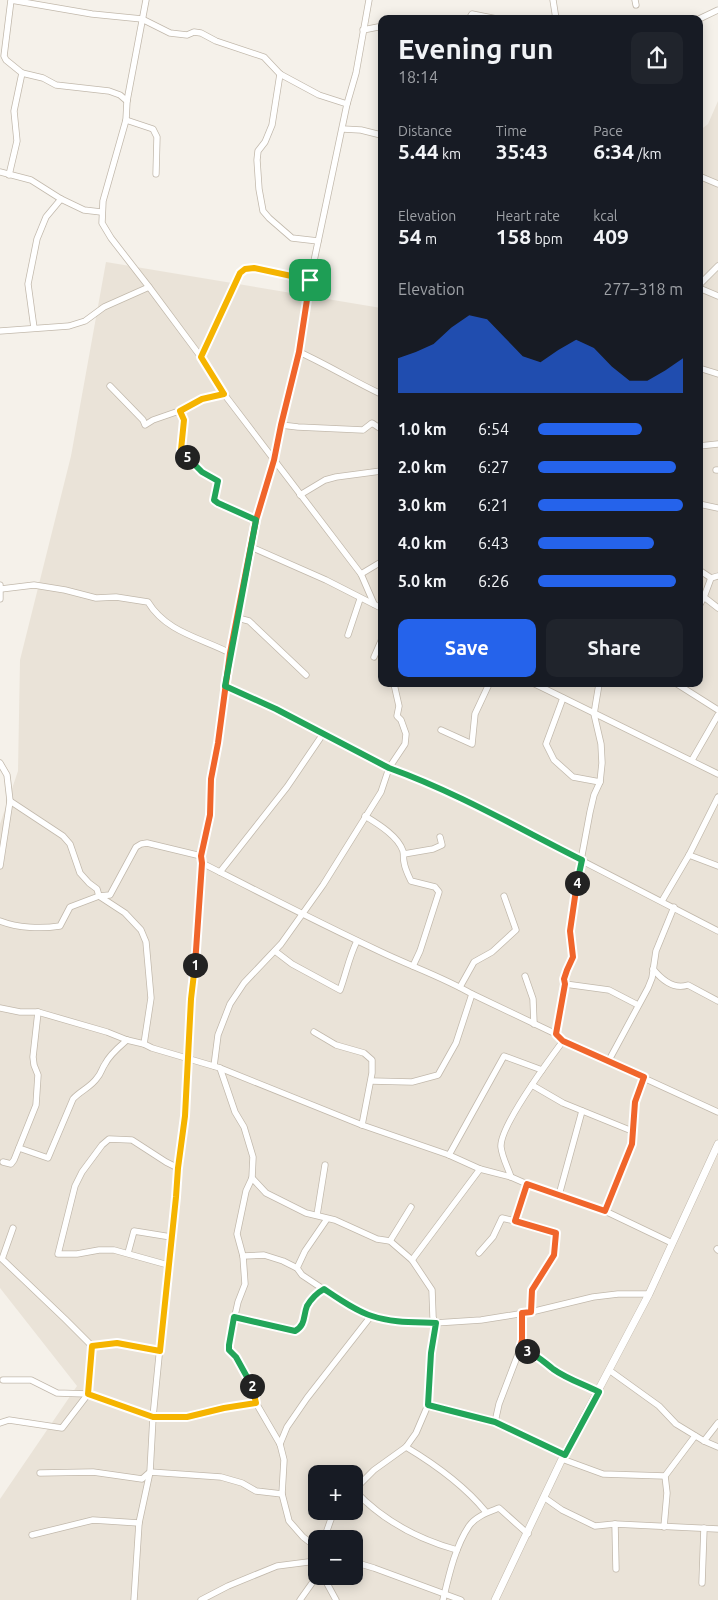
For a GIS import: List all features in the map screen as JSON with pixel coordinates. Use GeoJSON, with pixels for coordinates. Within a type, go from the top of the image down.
{"type":"FeatureCollection","features":[{"type":"Feature","properties":{"kind":"street"},"geometry":{"type":"LineString","coordinates":[[127,101],[120,95],[109,91],[56,85],[43,78],[22,74],[4,56],[11,0],[92,14],[142,19],[170,33],[187,36],[194,32],[201,33],[216,41],[264,57],[280,74],[319,95],[347,104]]}},
{"type":"Feature","properties":{"kind":"street"},"geometry":{"type":"LineString","coordinates":[[146,0],[127,101],[126,120],[101,212],[102,223],[201,357],[224,394],[361,574],[374,604]]}},
{"type":"Feature","properties":{"kind":"street"},"geometry":{"type":"LineString","coordinates":[[134,1600],[139,1523],[150,1472],[153,1417],[185,1116],[201,856],[210,815],[211,779],[218,743],[230,653],[256,520],[274,460],[299,352],[310,280],[347,104],[356,72],[369,0]]}},
{"type":"Feature","properties":{"kind":"street"},"geometry":{"type":"LineString","coordinates":[[553,0],[555,15]]}},
{"type":"Feature","properties":{"kind":"street"},"geometry":{"type":"LineString","coordinates":[[703,17],[718,10]]}},
{"type":"Feature","properties":{"kind":"street"},"geometry":{"type":"LineString","coordinates":[[471,15],[476,13],[483,15]]}},
{"type":"Feature","properties":{"kind":"street"},"geometry":{"type":"LineString","coordinates":[[363,30],[378,27]]}},
{"type":"Feature","properties":{"kind":"street"},"geometry":{"type":"LineString","coordinates":[[9,175],[17,141],[14,111],[22,74]]}},
{"type":"Feature","properties":{"kind":"street"},"geometry":{"type":"LineString","coordinates":[[280,74],[272,125],[265,142],[258,151],[259,189],[264,211],[269,218],[292,238],[318,241]]}},
{"type":"Feature","properties":{"kind":"street"},"geometry":{"type":"LineString","coordinates":[[126,120],[153,129],[156,132],[156,174]]}},
{"type":"Feature","properties":{"kind":"street"},"geometry":{"type":"LineString","coordinates":[[343,129],[378,133]]}},
{"type":"Feature","properties":{"kind":"street"},"geometry":{"type":"LineString","coordinates":[[0,172],[31,180],[61,199],[84,210],[101,212]]}},
{"type":"Feature","properties":{"kind":"street"},"geometry":{"type":"LineString","coordinates":[[703,178],[718,184]]}},
{"type":"Feature","properties":{"kind":"street"},"geometry":{"type":"LineString","coordinates":[[34,328],[28,284],[37,239],[46,217],[61,199]]}},
{"type":"Feature","properties":{"kind":"street"},"geometry":{"type":"LineString","coordinates":[[703,282],[718,266]]}},
{"type":"Feature","properties":{"kind":"street"},"geometry":{"type":"LineString","coordinates":[[201,357],[240,273],[245,269],[254,268],[310,280]]}},
{"type":"Feature","properties":{"kind":"street"},"geometry":{"type":"LineString","coordinates":[[1,330],[69,326],[85,321],[104,307],[150,287]]}},
{"type":"Feature","properties":{"kind":"street"},"geometry":{"type":"LineString","coordinates":[[703,288],[718,296]]}},
{"type":"Feature","properties":{"kind":"street"},"geometry":{"type":"LineString","coordinates":[[299,352],[320,361],[349,379],[378,393]]}},
{"type":"Feature","properties":{"kind":"street"},"geometry":{"type":"LineString","coordinates":[[703,369],[718,374]]}},
{"type":"Feature","properties":{"kind":"street"},"geometry":{"type":"LineString","coordinates":[[110,386],[145,424],[180,411],[202,399],[224,394]]}},
{"type":"Feature","properties":{"kind":"street"},"geometry":{"type":"LineString","coordinates":[[180,411],[184,420],[181,450],[202,472],[218,481],[214,500],[256,520]]}},
{"type":"Feature","properties":{"kind":"street"},"geometry":{"type":"LineString","coordinates":[[281,425],[298,428],[363,430],[372,423],[378,427]]}},
{"type":"Feature","properties":{"kind":"street"},"geometry":{"type":"LineString","coordinates":[[703,446],[718,444]]}},
{"type":"Feature","properties":{"kind":"street"},"geometry":{"type":"LineString","coordinates":[[300,495],[325,480],[378,471]]}},
{"type":"Feature","properties":{"kind":"street"},"geometry":{"type":"LineString","coordinates":[[703,505],[718,508]]}},
{"type":"Feature","properties":{"kind":"street"},"geometry":{"type":"LineString","coordinates":[[251,547],[326,580],[360,599],[378,606]]}},
{"type":"Feature","properties":{"kind":"street"},"geometry":{"type":"LineString","coordinates":[[361,574],[378,564]]}},
{"type":"Feature","properties":{"kind":"street"},"geometry":{"type":"LineString","coordinates":[[703,572],[712,578]]}},
{"type":"Feature","properties":{"kind":"street"},"geometry":{"type":"LineString","coordinates":[[718,576],[712,578],[704,597],[718,608]]}},
{"type":"Feature","properties":{"kind":"street"},"geometry":{"type":"LineString","coordinates":[[0,599],[0,587],[34,586],[65,590],[96,598],[116,596],[148,602],[159,616],[182,632],[230,653]]}},
{"type":"Feature","properties":{"kind":"street"},"geometry":{"type":"LineString","coordinates":[[348,635],[360,599]]}},
{"type":"Feature","properties":{"kind":"street"},"geometry":{"type":"LineString","coordinates":[[238,618],[249,621],[306,675]]}},
{"type":"Feature","properties":{"kind":"street"},"geometry":{"type":"LineString","coordinates":[[374,658],[378,648]]}},
{"type":"Feature","properties":{"kind":"street"},"geometry":{"type":"LineString","coordinates":[[225,686],[276,709],[389,768],[474,805],[718,931]]}},
{"type":"Feature","properties":{"kind":"street"},"geometry":{"type":"LineString","coordinates":[[308,1540],[289,1521],[282,1494],[284,1460],[280,1444],[256,1403],[252,1385],[236,1357],[229,1350],[234,1317],[245,1284],[243,1256],[236,1234],[246,1191],[252,1178],[252,1157],[244,1127],[230,1101],[217,1067],[218,1035],[230,1004],[244,983],[274,952],[337,865],[381,792],[389,768],[405,744],[406,734],[401,720],[397,716],[399,706],[395,687]]}},
{"type":"Feature","properties":{"kind":"street"},"geometry":{"type":"LineString","coordinates":[[441,730],[472,744],[475,714],[488,687]]}},
{"type":"Feature","properties":{"kind":"street"},"geometry":{"type":"LineString","coordinates":[[541,687],[718,774]]}},
{"type":"Feature","properties":{"kind":"street"},"geometry":{"type":"LineString","coordinates":[[556,1034],[565,984],[564,979],[573,957],[570,931],[582,860],[594,795],[600,782],[601,744],[594,714],[598,687]]}},
{"type":"Feature","properties":{"kind":"street"},"geometry":{"type":"LineString","coordinates":[[682,687],[718,710]]}},
{"type":"Feature","properties":{"kind":"street"},"geometry":{"type":"LineString","coordinates":[[563,698],[546,744],[554,760],[573,777],[600,782]]}},
{"type":"Feature","properties":{"kind":"street"},"geometry":{"type":"LineString","coordinates":[[692,760],[718,715]]}},
{"type":"Feature","properties":{"kind":"street"},"geometry":{"type":"LineString","coordinates":[[220,872],[287,787],[322,734]]}},
{"type":"Feature","properties":{"kind":"street"},"geometry":{"type":"LineString","coordinates":[[0,763],[7,775],[10,802],[3,818],[0,866]]}},
{"type":"Feature","properties":{"kind":"street"},"geometry":{"type":"LineString","coordinates":[[662,901],[689,855],[718,797]]}},
{"type":"Feature","properties":{"kind":"street"},"geometry":{"type":"LineString","coordinates":[[10,802],[62,836],[70,844],[80,873],[96,889],[99,896],[135,922],[141,930],[146,942],[151,998],[144,1044]]}},
{"type":"Feature","properties":{"kind":"street"},"geometry":{"type":"LineString","coordinates":[[365,816],[378,824],[402,848],[403,860],[411,881],[435,887],[439,892],[420,951],[413,966]]}},
{"type":"Feature","properties":{"kind":"street"},"geometry":{"type":"LineString","coordinates":[[404,854],[433,849],[442,845],[440,836]]}},
{"type":"Feature","properties":{"kind":"street"},"geometry":{"type":"LineString","coordinates":[[0,921],[12,925],[60,926],[70,907],[110,894],[136,847],[141,844],[147,843],[201,856]]}},
{"type":"Feature","properties":{"kind":"street"},"geometry":{"type":"LineString","coordinates":[[689,855],[718,866]]}},
{"type":"Feature","properties":{"kind":"street"},"geometry":{"type":"LineString","coordinates":[[202,863],[301,914],[460,987],[556,1034],[563,1041],[718,1112]]}},
{"type":"Feature","properties":{"kind":"street"},"geometry":{"type":"LineString","coordinates":[[460,987],[474,962],[492,952],[516,930],[504,896]]}},
{"type":"Feature","properties":{"kind":"street"},"geometry":{"type":"LineString","coordinates":[[608,1062],[648,988],[656,951],[674,907]]}},
{"type":"Feature","properties":{"kind":"street"},"geometry":{"type":"LineString","coordinates":[[274,952],[340,990],[348,970],[350,955],[357,941]]}},
{"type":"Feature","properties":{"kind":"street"},"geometry":{"type":"LineString","coordinates":[[653,970],[676,987],[680,988],[688,985],[718,1001]]}},
{"type":"Feature","properties":{"kind":"street"},"geometry":{"type":"LineString","coordinates":[[524,976],[533,999],[534,1024]]}},
{"type":"Feature","properties":{"kind":"street"},"geometry":{"type":"LineString","coordinates":[[565,984],[609,990],[638,1005]]}},
{"type":"Feature","properties":{"kind":"street"},"geometry":{"type":"LineString","coordinates":[[371,1081],[412,1082],[438,1075],[456,1043],[472,994]]}},
{"type":"Feature","properties":{"kind":"street"},"geometry":{"type":"LineString","coordinates":[[0,1008],[20,1012],[38,1012],[217,1067],[362,1125],[449,1155],[480,1169],[511,1177],[605,1211],[672,1243]]}},
{"type":"Feature","properties":{"kind":"street"},"geometry":{"type":"LineString","coordinates":[[2,1162],[11,1164],[36,1105],[38,1075],[33,1058],[38,1012]]}},
{"type":"Feature","properties":{"kind":"street"},"geometry":{"type":"LineString","coordinates":[[314,1032],[336,1045],[364,1053],[372,1060],[371,1081],[362,1125]]}},
{"type":"Feature","properties":{"kind":"street"},"geometry":{"type":"LineString","coordinates":[[19,1148],[48,1158],[73,1100],[98,1078],[106,1062],[116,1049],[127,1040]]}},
{"type":"Feature","properties":{"kind":"street"},"geometry":{"type":"LineString","coordinates":[[511,1177],[501,1146],[504,1132],[532,1085],[563,1041]]}},
{"type":"Feature","properties":{"kind":"street"},"geometry":{"type":"LineString","coordinates":[[449,1155],[504,1056],[542,1070]]}},
{"type":"Feature","properties":{"kind":"street"},"geometry":{"type":"LineString","coordinates":[[605,1211],[632,1144],[635,1102],[644,1077]]}},
{"type":"Feature","properties":{"kind":"street"},"geometry":{"type":"LineString","coordinates":[[532,1085],[582,1111],[632,1131]]}},
{"type":"Feature","properties":{"kind":"street"},"geometry":{"type":"LineString","coordinates":[[558,1195],[582,1111]]}},
{"type":"Feature","properties":{"kind":"street"},"geometry":{"type":"LineString","coordinates":[[168,1265],[114,1250],[58,1254],[74,1186],[102,1145],[109,1139],[132,1140],[178,1168]]}},
{"type":"Feature","properties":{"kind":"street"},"geometry":{"type":"LineString","coordinates":[[495,1600],[564,1457],[649,1294],[718,1144]]}},
{"type":"Feature","properties":{"kind":"street"},"geometry":{"type":"LineString","coordinates":[[710,1160],[718,1164]]}},
{"type":"Feature","properties":{"kind":"street"},"geometry":{"type":"LineString","coordinates":[[316,1215],[325,1165]]}},
{"type":"Feature","properties":{"kind":"street"},"geometry":{"type":"LineString","coordinates":[[412,1260],[480,1169]]}},
{"type":"Feature","properties":{"kind":"street"},"geometry":{"type":"LineString","coordinates":[[252,1178],[266,1193],[306,1213],[334,1220],[377,1239],[390,1241],[412,1260],[432,1290],[433,1317],[436,1323],[430,1360],[428,1405],[416,1432],[406,1447],[374,1470],[363,1481]]}},
{"type":"Feature","properties":{"kind":"street"},"geometry":{"type":"LineString","coordinates":[[515,1221],[527,1184]]}},
{"type":"Feature","properties":{"kind":"street"},"geometry":{"type":"LineString","coordinates":[[390,1241],[411,1208]]}},
{"type":"Feature","properties":{"kind":"street"},"geometry":{"type":"LineString","coordinates":[[479,1253],[493,1237],[502,1218],[556,1233],[554,1255],[532,1290],[531,1312]]}},
{"type":"Feature","properties":{"kind":"street"},"geometry":{"type":"LineString","coordinates":[[296,1268],[327,1219]]}},
{"type":"Feature","properties":{"kind":"street"},"geometry":{"type":"LineString","coordinates":[[0,1423],[9,1420],[62,1428],[88,1394],[92,1346],[2,1259],[13,1228]]}},
{"type":"Feature","properties":{"kind":"street"},"geometry":{"type":"LineString","coordinates":[[128,1254],[134,1231],[171,1237]]}},
{"type":"Feature","properties":{"kind":"street"},"geometry":{"type":"LineString","coordinates":[[243,1256],[264,1254],[283,1261],[296,1268],[302,1275],[338,1299],[371,1316],[403,1322],[436,1323],[481,1320],[531,1312],[593,1297],[618,1294],[649,1294]]}},
{"type":"Feature","properties":{"kind":"street"},"geometry":{"type":"LineString","coordinates":[[316,1294],[317,1284]]}},
{"type":"Feature","properties":{"kind":"street"},"geometry":{"type":"LineString","coordinates":[[234,1317],[295,1331],[302,1325],[308,1304],[316,1294],[324,1289]]}},
{"type":"Feature","properties":{"kind":"street"},"geometry":{"type":"LineString","coordinates":[[495,1422],[499,1404],[520,1349],[522,1313]]}},
{"type":"Feature","properties":{"kind":"street"},"geometry":{"type":"LineString","coordinates":[[280,1444],[287,1427],[307,1398],[371,1316]]}},
{"type":"Feature","properties":{"kind":"street"},"geometry":{"type":"LineString","coordinates":[[92,1346],[117,1343],[160,1351]]}},
{"type":"Feature","properties":{"kind":"street"},"geometry":{"type":"LineString","coordinates":[[520,1349],[542,1359],[552,1368],[574,1381],[599,1392]]}},
{"type":"Feature","properties":{"kind":"street"},"geometry":{"type":"LineString","coordinates":[[609,1370],[660,1406],[676,1424],[704,1442],[718,1448]]}},
{"type":"Feature","properties":{"kind":"street"},"geometry":{"type":"LineString","coordinates":[[3,1380],[31,1380],[57,1393],[88,1394],[153,1417],[187,1417],[256,1403]]}},
{"type":"Feature","properties":{"kind":"street"},"geometry":{"type":"LineString","coordinates":[[428,1405],[495,1422],[564,1457],[603,1474],[666,1476]]}},
{"type":"Feature","properties":{"kind":"street"},"geometry":{"type":"LineString","coordinates":[[704,1442],[718,1423]]}},
{"type":"Feature","properties":{"kind":"street"},"geometry":{"type":"LineString","coordinates":[[664,1527],[667,1493],[666,1476],[695,1436]]}},
{"type":"Feature","properties":{"kind":"street"},"geometry":{"type":"LineString","coordinates":[[406,1447],[435,1465],[472,1495],[486,1512]]}},
{"type":"Feature","properties":{"kind":"street"},"geometry":{"type":"LineString","coordinates":[[40,1473],[93,1472],[142,1479],[150,1472],[221,1477],[242,1483],[256,1491],[282,1494]]}},
{"type":"Feature","properties":{"kind":"street"},"geometry":{"type":"LineString","coordinates":[[545,1498],[562,1510],[595,1526],[615,1524],[718,1529]]}},
{"type":"Feature","properties":{"kind":"street"},"geometry":{"type":"LineString","coordinates":[[363,1500],[387,1520],[401,1528],[426,1540],[457,1550]]}},
{"type":"Feature","properties":{"kind":"street"},"geometry":{"type":"LineString","coordinates":[[443,1600],[457,1550],[470,1525],[486,1512],[499,1508],[528,1534]]}},
{"type":"Feature","properties":{"kind":"street"},"geometry":{"type":"LineString","coordinates":[[32,1535],[92,1520],[139,1523]]}},
{"type":"Feature","properties":{"kind":"street"},"geometry":{"type":"LineString","coordinates":[[615,1524],[616,1569]]}},
{"type":"Feature","properties":{"kind":"street"},"geometry":{"type":"LineString","coordinates":[[702,1583],[704,1528]]}},
{"type":"Feature","properties":{"kind":"street"},"geometry":{"type":"LineString","coordinates":[[201,1600],[243,1579],[277,1566],[308,1562]]}},
{"type":"Feature","properties":{"kind":"street"},"geometry":{"type":"LineString","coordinates":[[363,1565],[461,1600]]}},
{"type":"Feature","properties":{"kind":"street"},"geometry":{"type":"LineString","coordinates":[[300,1600],[311,1585]]}},
{"type":"Feature","properties":{"kind":"street"},"geometry":{"type":"LineString","coordinates":[[327,1585],[336,1600]]}},
{"type":"Feature","properties":{"kind":"shaded area"},"geometry":{"type":"Polygon","coordinates":[[[718,101],[718,1600],[0,1600],[0,1499],[77,1386],[0,1288],[0,824],[18,771],[20,660],[71,456],[106,262],[378,307],[378,687],[703,687],[703,128],[708,124],[718,101]]]}},
{"type":"Feature","properties":{"kind":"route"},"geometry":{"type":"LineString","coordinates":[[310,280],[254,268],[245,269],[240,273],[201,357],[224,394],[202,399],[180,411],[184,420],[181,450],[202,472],[214,477],[218,481],[214,500],[256,520],[225,686],[276,709],[389,768],[474,805],[582,860],[570,931],[573,957],[564,979],[565,984],[556,1034],[563,1041],[644,1077],[635,1102],[632,1144],[605,1211],[527,1184],[515,1221],[556,1233],[554,1255],[532,1290],[531,1312],[522,1313],[520,1349],[534,1354],[552,1368],[574,1381],[599,1392],[565,1455],[495,1422],[428,1405],[429,1373],[436,1323],[403,1322],[371,1316],[338,1299],[324,1289],[316,1294],[308,1304],[304,1322],[295,1331],[234,1317],[229,1350],[236,1357],[252,1385],[256,1403],[198,1413],[187,1417],[153,1417],[88,1394],[92,1346],[117,1343],[160,1351],[185,1116],[191,999],[200,897],[201,856],[210,815],[211,779],[218,743],[220,717],[230,653],[256,520],[274,460],[299,352],[310,280]]}}]}
